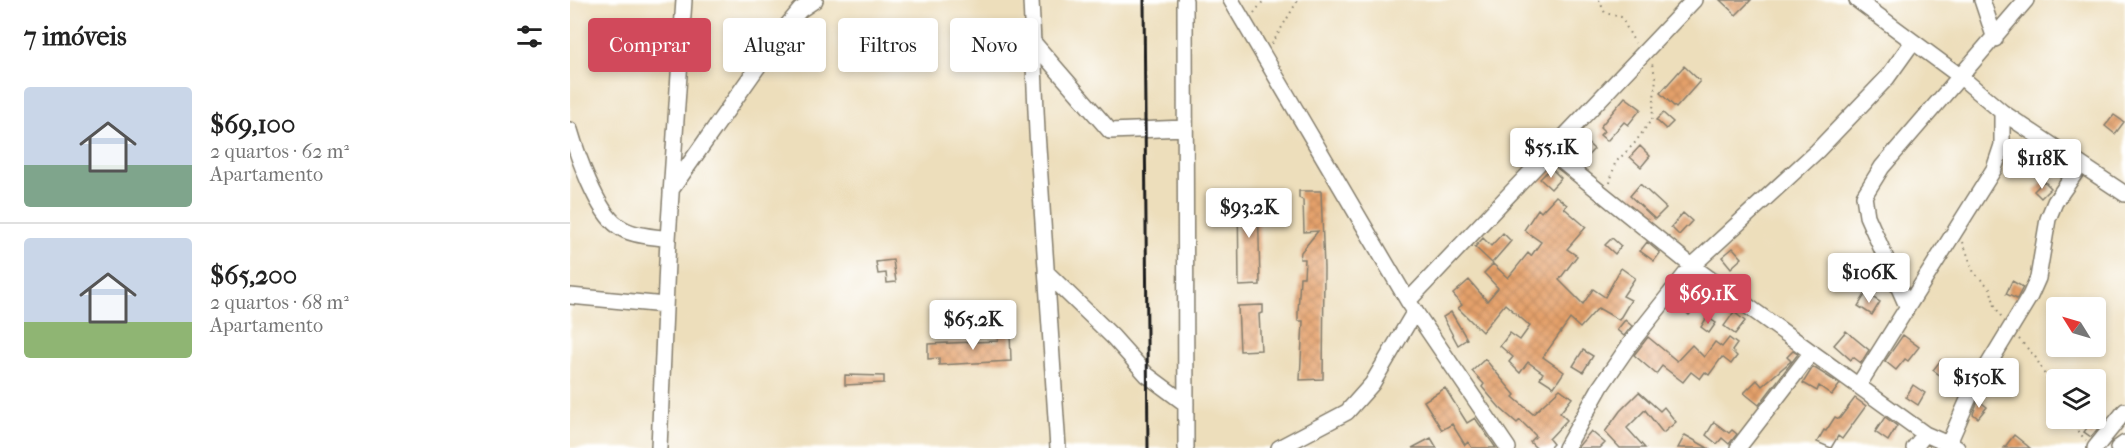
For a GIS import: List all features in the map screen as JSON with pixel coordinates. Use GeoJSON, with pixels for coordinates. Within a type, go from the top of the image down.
{"type":"FeatureCollection","features":[{"type":"Feature","properties":{"kind":"street"},"geometry":{"type":"LineString","coordinates":[[659,448],[668,239],[684,0]]}},
{"type":"Feature","properties":{"kind":"street"},"geometry":{"type":"LineString","coordinates":[[671,190],[785,28],[800,10],[815,0]]}},
{"type":"Feature","properties":{"kind":"street"},"geometry":{"type":"LineString","coordinates":[[1031,0],[1032,18]]}},
{"type":"Feature","properties":{"kind":"street"},"geometry":{"type":"LineString","coordinates":[[1185,0],[1186,448]]}},
{"type":"Feature","properties":{"kind":"street"},"geometry":{"type":"LineString","coordinates":[[1231,0],[1411,306],[1508,448]]}},
{"type":"Feature","properties":{"kind":"street"},"geometry":{"type":"LineString","coordinates":[[1279,448],[1347,412],[1372,384],[1411,306],[1549,151],[1694,0]]}},
{"type":"Feature","properties":{"kind":"street"},"geometry":{"type":"LineString","coordinates":[[1857,0],[1912,43],[1961,77],[2002,112],[2125,194]]}},
{"type":"Feature","properties":{"kind":"street"},"geometry":{"type":"LineString","coordinates":[[1982,0],[1995,39]]}},
{"type":"Feature","properties":{"kind":"street"},"geometry":{"type":"LineString","coordinates":[[1907,306],[1867,216],[1864,196],[1882,167],[1995,39],[2026,0]]}},
{"type":"Feature","properties":{"kind":"street"},"geometry":{"type":"LineString","coordinates":[[1566,448],[1601,386],[1630,344],[1692,266],[1817,151],[1887,78],[1912,43]]}},
{"type":"Feature","properties":{"kind":"street"},"geometry":{"type":"LineString","coordinates":[[1038,48],[1110,131],[1185,128]]}},
{"type":"Feature","properties":{"kind":"street"},"geometry":{"type":"LineString","coordinates":[[1035,72],[1058,448]]}},
{"type":"Feature","properties":{"kind":"street"},"geometry":{"type":"LineString","coordinates":[[1858,386],[1994,169],[2002,145],[2002,112]]}},
{"type":"Feature","properties":{"kind":"street"},"geometry":{"type":"LineString","coordinates":[[570,130],[583,169],[611,220],[620,228],[633,233],[668,239]]}},
{"type":"Feature","properties":{"kind":"street"},"geometry":{"type":"LineString","coordinates":[[1549,151],[1692,266],[1925,434],[1953,446],[1971,393],[2030,296],[2038,278],[2048,219],[2055,202],[2080,166]]}},
{"type":"Feature","properties":{"kind":"street"},"geometry":{"type":"LineString","coordinates":[[1046,272],[1147,375],[1186,404]]}},
{"type":"Feature","properties":{"kind":"street"},"geometry":{"type":"LineString","coordinates":[[570,296],[665,305]]}},
{"type":"Feature","properties":{"kind":"street"},"geometry":{"type":"LineString","coordinates":[[1738,448],[1812,352]]}},
{"type":"Feature","properties":{"kind":"street"},"geometry":{"type":"LineString","coordinates":[[2091,445],[2125,411]]}},
{"type":"Feature","properties":{"kind":"street"},"geometry":{"type":"LineString","coordinates":[[1914,448],[1925,434]]}},
{"type":"Feature","properties":{"kind":"street"},"geometry":{"type":"LineString","coordinates":[[2118,448],[2125,443]]}},
{"type":"Feature","properties":{"kind":"path"},"geometry":{"type":"LineString","coordinates":[[1245,25],[1264,0]]}},
{"type":"Feature","properties":{"kind":"path"},"geometry":{"type":"LineString","coordinates":[[1264,57],[1298,0]]}},
{"type":"Feature","properties":{"kind":"path"},"geometry":{"type":"LineString","coordinates":[[1599,0],[1605,13],[1621,17],[1641,53],[1653,66],[1656,78],[1652,119],[1634,144],[1615,163],[1606,198]]}},
{"type":"Feature","properties":{"kind":"path"},"geometry":{"type":"LineString","coordinates":[[2076,429],[2091,445]]}},
{"type":"Feature","properties":{"kind":"building"},"geometry":{"type":"Polygon","coordinates":[[[1720,0],[1751,0],[1736,15],[1720,0]]]}},
{"type":"Feature","properties":{"kind":"building"},"geometry":{"type":"Polygon","coordinates":[[[1684,66],[1700,81],[1676,108],[1660,93],[1684,66]]]}},
{"type":"Feature","properties":{"kind":"building"},"geometry":{"type":"Polygon","coordinates":[[[1625,97],[1641,109],[1628,125],[1624,122],[1607,141],[1600,135],[1604,131],[1600,127],[1625,97]]]}},
{"type":"Feature","properties":{"kind":"building"},"geometry":{"type":"Polygon","coordinates":[[[1663,113],[1673,122],[1666,129],[1656,120],[1663,113]]]}},
{"type":"Feature","properties":{"kind":"building"},"geometry":{"type":"Polygon","coordinates":[[[2114,115],[2124,122],[2115,134],[2105,126],[2114,115]]]}},
{"type":"Feature","properties":{"kind":"building"},"geometry":{"type":"Polygon","coordinates":[[[1582,138],[1594,149],[1581,163],[1569,152],[1582,138]]]}},
{"type":"Feature","properties":{"kind":"building"},"geometry":{"type":"Polygon","coordinates":[[[1640,146],[1650,156],[1641,167],[1630,157],[1640,146]]]}},
{"type":"Feature","properties":{"kind":"building"},"geometry":{"type":"Polygon","coordinates":[[[1551,168],[1561,178],[1551,189],[1540,179],[1551,168]]]}},
{"type":"Feature","properties":{"kind":"building"},"geometry":{"type":"Polygon","coordinates":[[[2044,181],[2051,188],[2041,198],[2034,191],[2044,181]]]}},
{"type":"Feature","properties":{"kind":"building"},"geometry":{"type":"Polygon","coordinates":[[[1640,184],[1666,208],[1655,219],[1630,196],[1640,184]]]}},
{"type":"Feature","properties":{"kind":"building"},"geometry":{"type":"Polygon","coordinates":[[[1299,191],[1321,191],[1324,268],[1323,379],[1300,380],[1303,321],[1298,321],[1298,313],[1300,277],[1304,277],[1305,259],[1300,259],[1301,252],[1318,231],[1304,232],[1303,200],[1299,198],[1299,191]]]}},
{"type":"Feature","properties":{"kind":"building"},"geometry":{"type":"Polygon","coordinates":[[[1238,192],[1258,192],[1260,285],[1239,286],[1238,192]]]}},
{"type":"Feature","properties":{"kind":"building"},"geometry":{"type":"Polygon","coordinates":[[[1556,196],[1567,205],[1564,208],[1586,227],[1567,249],[1577,256],[1559,280],[1583,304],[1593,289],[1605,297],[1621,268],[1635,278],[1623,296],[1631,300],[1619,320],[1598,308],[1580,328],[1570,319],[1543,357],[1564,372],[1554,387],[1540,378],[1543,373],[1528,362],[1520,373],[1509,362],[1513,357],[1500,346],[1510,333],[1520,340],[1530,326],[1505,304],[1482,332],[1458,308],[1462,305],[1453,294],[1469,280],[1487,301],[1498,288],[1484,273],[1493,264],[1508,278],[1528,253],[1531,256],[1541,242],[1524,230],[1538,209],[1541,212],[1556,196]]]}},
{"type":"Feature","properties":{"kind":"building"},"geometry":{"type":"Polygon","coordinates":[[[1683,213],[1692,221],[1679,235],[1671,227],[1683,213]]]}},
{"type":"Feature","properties":{"kind":"building"},"geometry":{"type":"Polygon","coordinates":[[[1503,233],[1511,241],[1492,263],[1475,247],[1483,238],[1491,246],[1503,233]]]}},
{"type":"Feature","properties":{"kind":"building"},"geometry":{"type":"Polygon","coordinates":[[[1612,238],[1621,246],[1615,254],[1605,245],[1612,238]]]}},
{"type":"Feature","properties":{"kind":"building"},"geometry":{"type":"Polygon","coordinates":[[[1647,242],[1660,253],[1654,261],[1640,251],[1647,242]]]}},
{"type":"Feature","properties":{"kind":"building"},"geometry":{"type":"Polygon","coordinates":[[[1733,248],[1742,258],[1731,268],[1722,257],[1733,248]]]}},
{"type":"Feature","properties":{"kind":"building"},"geometry":{"type":"Polygon","coordinates":[[[893,260],[896,282],[887,283],[886,273],[878,274],[876,262],[893,260]]]}},
{"type":"Feature","properties":{"kind":"building"},"geometry":{"type":"Polygon","coordinates":[[[2012,281],[2023,287],[2017,299],[2006,294],[2012,281]]]}},
{"type":"Feature","properties":{"kind":"building"},"geometry":{"type":"Polygon","coordinates":[[[1689,286],[1703,299],[1689,315],[1675,303],[1689,286]]]}},
{"type":"Feature","properties":{"kind":"building"},"geometry":{"type":"Polygon","coordinates":[[[1866,293],[1880,302],[1872,315],[1858,306],[1866,293]]]}},
{"type":"Feature","properties":{"kind":"building"},"geometry":{"type":"Polygon","coordinates":[[[1263,305],[1263,313],[1259,314],[1261,350],[1240,351],[1238,306],[1263,305]]]}},
{"type":"Feature","properties":{"kind":"building"},"geometry":{"type":"Polygon","coordinates":[[[1451,312],[1467,339],[1458,345],[1443,317],[1451,312]]]}},
{"type":"Feature","properties":{"kind":"building"},"geometry":{"type":"Polygon","coordinates":[[[1734,312],[1745,321],[1735,334],[1724,326],[1734,312]]]}},
{"type":"Feature","properties":{"kind":"building"},"geometry":{"type":"Polygon","coordinates":[[[1707,317],[1716,323],[1709,333],[1701,327],[1707,317]]]}},
{"type":"Feature","properties":{"kind":"building"},"geometry":{"type":"Polygon","coordinates":[[[1625,320],[1632,326],[1624,336],[1617,330],[1625,320]]]}},
{"type":"Feature","properties":{"kind":"building"},"geometry":{"type":"Polygon","coordinates":[[[1846,331],[1869,350],[1861,363],[1853,357],[1851,360],[1834,345],[1846,331]]]}},
{"type":"Feature","properties":{"kind":"building"},"geometry":{"type":"Polygon","coordinates":[[[1010,332],[1011,361],[939,365],[939,358],[928,359],[928,344],[998,341],[997,333],[1010,332]]]}},
{"type":"Feature","properties":{"kind":"building"},"geometry":{"type":"Polygon","coordinates":[[[1903,335],[1919,347],[1908,361],[1905,359],[1896,370],[1885,361],[1903,335]]]}},
{"type":"Feature","properties":{"kind":"building"},"geometry":{"type":"Polygon","coordinates":[[[1648,337],[1677,361],[1692,345],[1704,357],[1715,342],[1722,347],[1729,338],[1737,344],[1732,351],[1737,356],[1731,364],[1722,357],[1709,375],[1705,372],[1700,379],[1691,372],[1683,382],[1662,366],[1656,374],[1634,355],[1648,337]]]}},
{"type":"Feature","properties":{"kind":"building"},"geometry":{"type":"Polygon","coordinates":[[[1583,350],[1593,356],[1583,372],[1573,366],[1583,350]]]}},
{"type":"Feature","properties":{"kind":"building"},"geometry":{"type":"Polygon","coordinates":[[[1793,351],[1798,354],[1759,405],[1744,393],[1757,380],[1762,386],[1791,361],[1787,357],[1793,351]]]}},
{"type":"Feature","properties":{"kind":"building"},"geometry":{"type":"Polygon","coordinates":[[[1485,359],[1515,395],[1513,397],[1533,414],[1560,389],[1572,398],[1560,413],[1567,420],[1549,439],[1553,444],[1549,448],[1536,448],[1530,442],[1536,436],[1520,420],[1517,423],[1500,408],[1482,387],[1484,384],[1472,371],[1485,359]]]}},
{"type":"Feature","properties":{"kind":"building"},"geometry":{"type":"Polygon","coordinates":[[[1941,360],[1953,369],[1945,379],[1933,370],[1941,360]]]}},
{"type":"Feature","properties":{"kind":"building"},"geometry":{"type":"Polygon","coordinates":[[[1813,367],[1840,384],[1832,395],[1819,386],[1817,391],[1803,383],[1813,367]]]}},
{"type":"Feature","properties":{"kind":"building"},"geometry":{"type":"Polygon","coordinates":[[[845,375],[884,376],[884,383],[845,385],[845,375]]]}},
{"type":"Feature","properties":{"kind":"building"},"geometry":{"type":"Polygon","coordinates":[[[1913,385],[1925,393],[1918,405],[1906,397],[1913,385]]]}},
{"type":"Feature","properties":{"kind":"building"},"geometry":{"type":"Polygon","coordinates":[[[1445,388],[1467,423],[1475,418],[1496,448],[1472,448],[1468,442],[1465,445],[1452,424],[1442,430],[1424,401],[1445,388]]]}},
{"type":"Feature","properties":{"kind":"building"},"geometry":{"type":"Polygon","coordinates":[[[1639,392],[1660,411],[1664,407],[1676,422],[1663,433],[1645,410],[1627,428],[1645,448],[1620,448],[1605,432],[1620,411],[1639,392]]]}},
{"type":"Feature","properties":{"kind":"building"},"geometry":{"type":"Polygon","coordinates":[[[1855,398],[1866,406],[1842,439],[1838,436],[1831,448],[1817,442],[1835,417],[1839,419],[1855,398]]]}},
{"type":"Feature","properties":{"kind":"building"},"geometry":{"type":"Polygon","coordinates":[[[1978,400],[1987,407],[1978,418],[1973,414],[1978,400]]]}},
{"type":"Feature","properties":{"kind":"building"},"geometry":{"type":"Polygon","coordinates":[[[1885,417],[1897,426],[1888,441],[1875,432],[1885,417]]]}},
{"type":"Feature","properties":{"kind":"building"},"geometry":{"type":"Polygon","coordinates":[[[1714,422],[1729,433],[1732,430],[1737,434],[1729,444],[1722,438],[1717,444],[1706,435],[1714,422]]]}},
{"type":"Feature","properties":{"kind":"building"},"geometry":{"type":"Polygon","coordinates":[[[2086,429],[2097,429],[2091,437],[2084,432],[2086,429]]]}},
{"type":"Feature","properties":{"kind":"building"},"geometry":{"type":"Polygon","coordinates":[[[1591,431],[1605,443],[1600,448],[1577,448],[1591,431]]]}},
{"type":"Feature","properties":{"kind":"building"},"geometry":{"type":"Polygon","coordinates":[[[1685,435],[1708,448],[1678,448],[1685,435]]]}},
{"type":"Feature","properties":{"kind":"building"},"geometry":{"type":"Polygon","coordinates":[[[2014,435],[2030,448],[2004,448],[2014,435]]]}},
{"type":"Feature","properties":{"kind":"building"},"geometry":{"type":"Polygon","coordinates":[[[1431,438],[1437,448],[1412,448],[1431,438]]]}},
{"type":"Feature","properties":{"kind":"railway"},"geometry":{"type":"LineString","coordinates":[[1144,0],[1148,448]]}}]}
